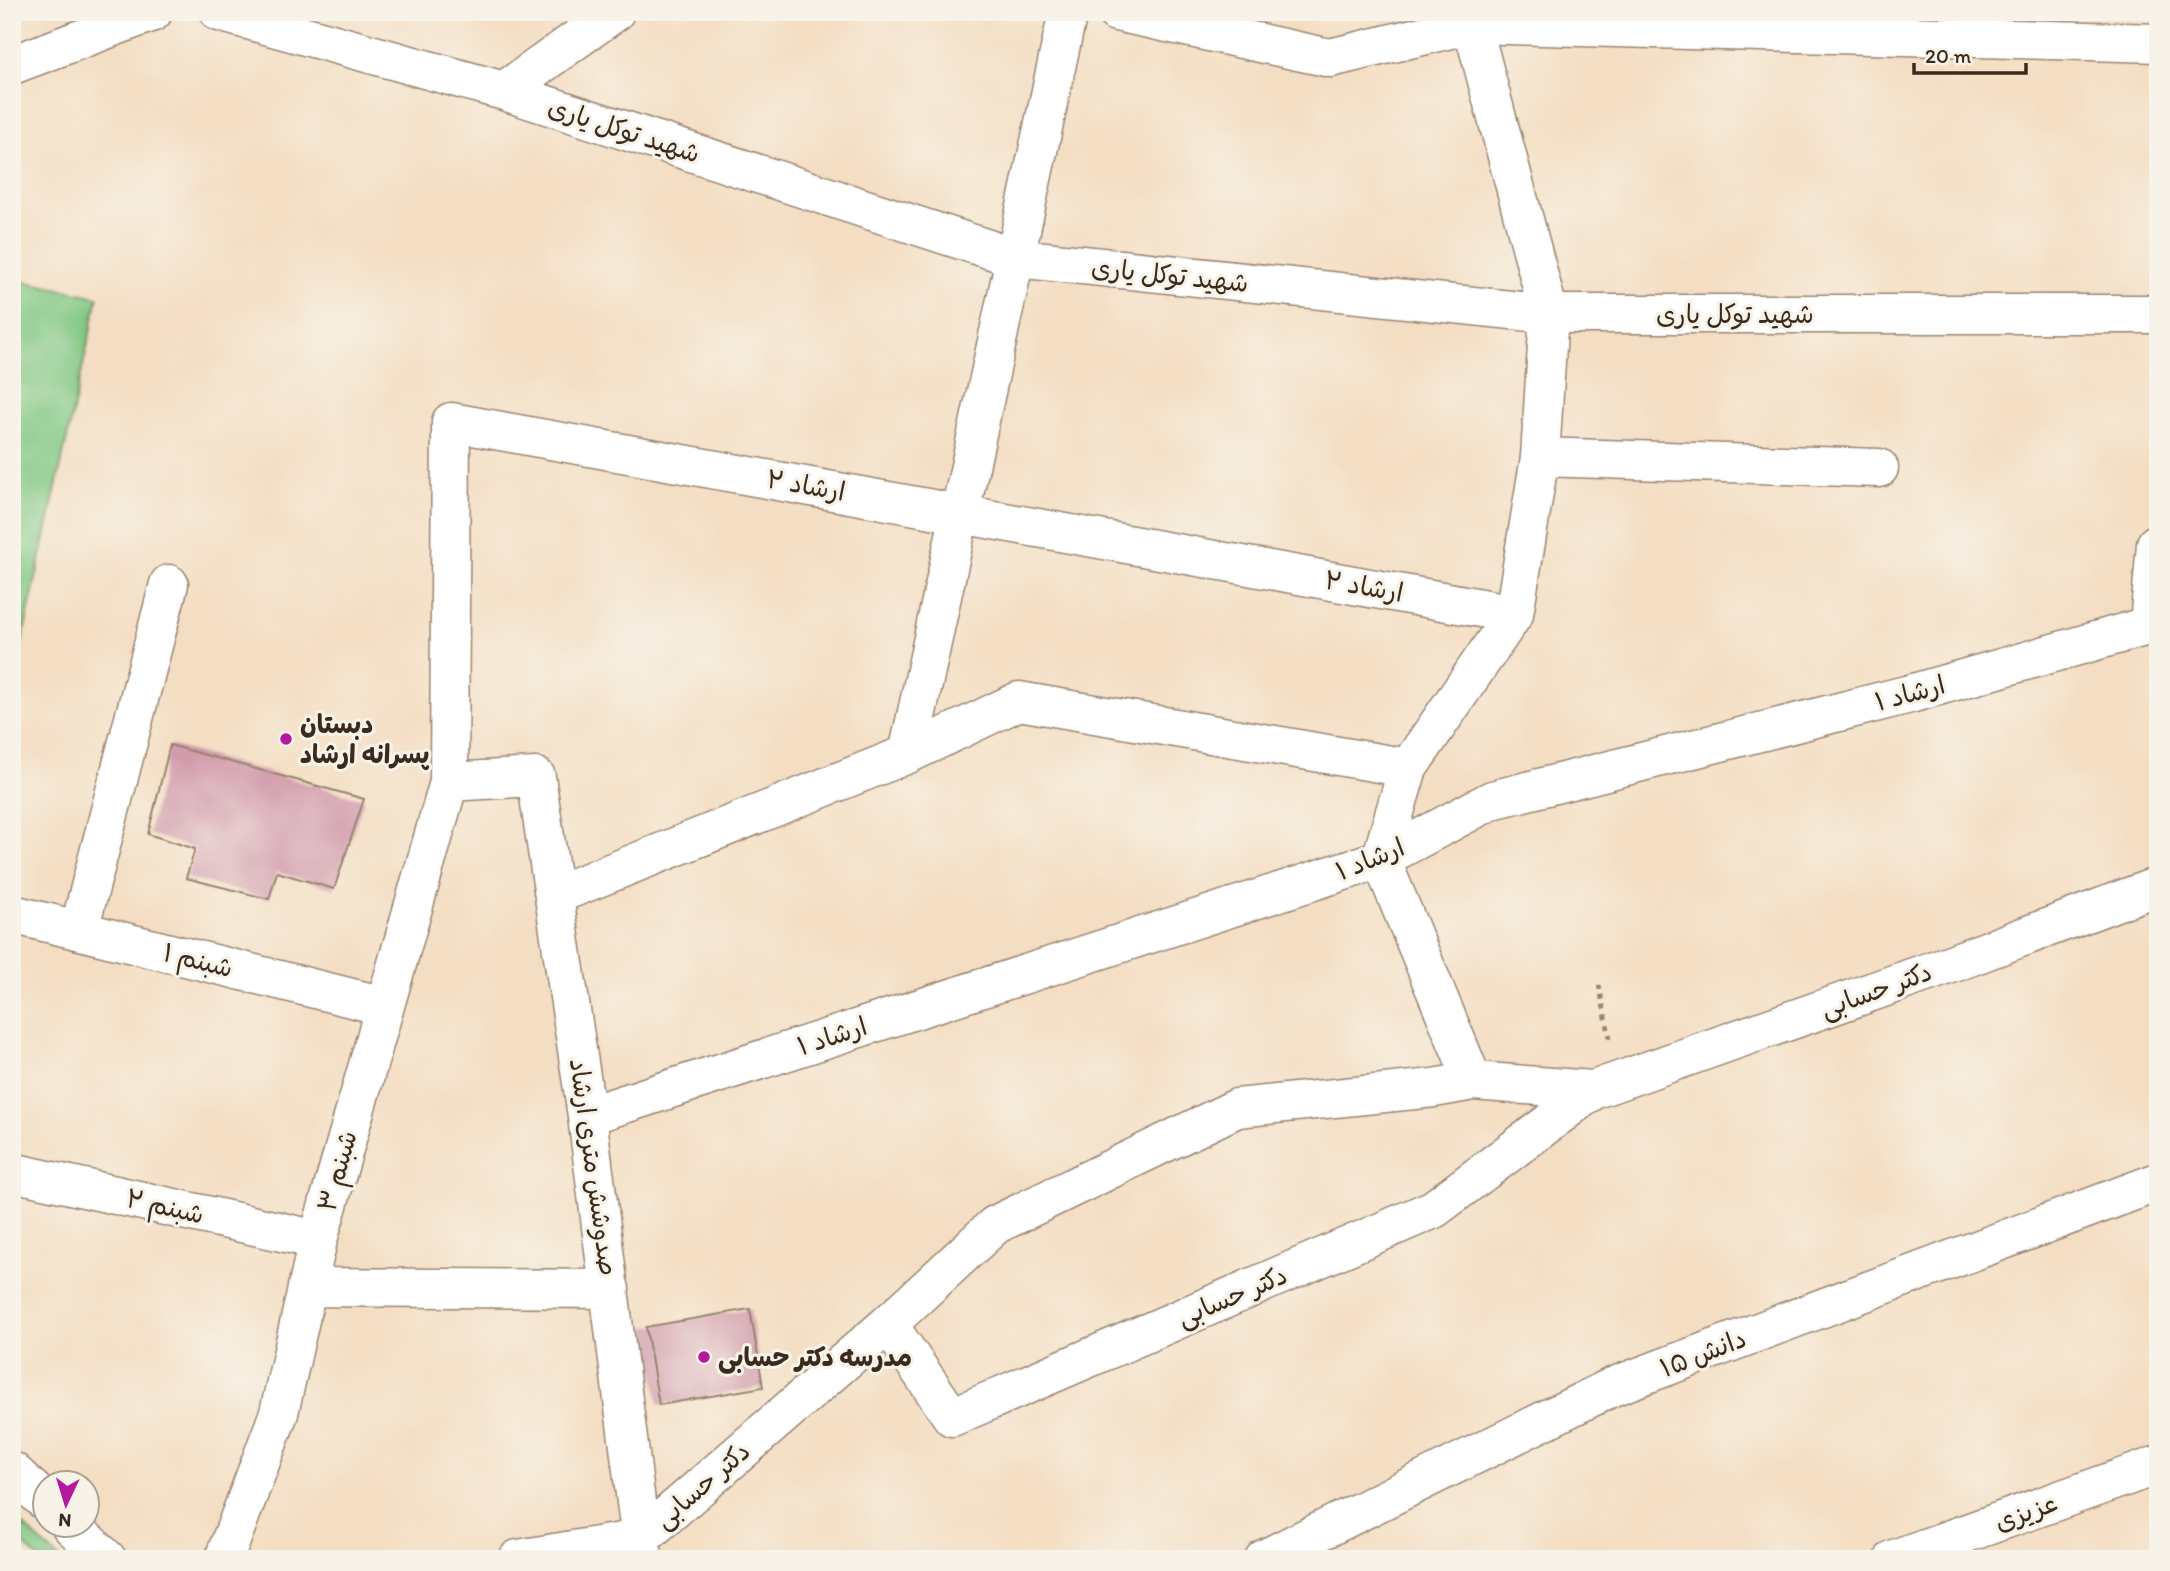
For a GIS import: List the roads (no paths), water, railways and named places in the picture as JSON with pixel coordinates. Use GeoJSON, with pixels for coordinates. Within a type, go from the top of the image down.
{"type":"FeatureCollection","features":[{"type":"Feature","properties":{"kind":"street"},"geometry":{"type":"LineString","coordinates":[[12,65],[153,12]]}},
{"type":"Feature","properties":{"kind":"street","name":"شهید توکل یاری"},"geometry":{"type":"LineString","coordinates":[[219,12],[503,91],[1016,258],[1549,314],[2158,314]]}},
{"type":"Feature","properties":{"kind":"street"},"geometry":{"type":"LineString","coordinates":[[503,91],[615,12]]}},
{"type":"Feature","properties":{"kind":"street"},"geometry":{"type":"LineString","coordinates":[[908,754],[1068,12]]}},
{"type":"Feature","properties":{"kind":"street"},"geometry":{"type":"LineString","coordinates":[[1116,12],[1330,58],[1487,18],[2158,43]]}},
{"type":"Feature","properties":{"kind":"street"},"geometry":{"type":"LineString","coordinates":[[1473,1081],[1381,859],[1408,768],[1514,614],[1540,457],[1549,314],[1487,18]]}},
{"type":"Feature","properties":{"kind":"street","name":"ارشاد ۲"},"geometry":{"type":"LineString","coordinates":[[449,782],[451,422],[1514,614]]}},
{"type":"Feature","properties":{"kind":"street"},"geometry":{"type":"LineString","coordinates":[[1540,457],[1879,468]]}},
{"type":"Feature","properties":{"kind":"street"},"geometry":{"type":"LineString","coordinates":[[2153,624],[2156,544]]}},
{"type":"Feature","properties":{"kind":"street"},"geometry":{"type":"LineString","coordinates":[[79,930],[169,584]]}},
{"type":"Feature","properties":{"kind":"street","name":"ارشاد ۱"},"geometry":{"type":"LineString","coordinates":[[587,1116],[1381,859],[1492,800],[1910,694],[2153,624]]}},
{"type":"Feature","properties":{"kind":"street"},"geometry":{"type":"LineString","coordinates":[[555,895],[908,754],[1019,701],[1408,768]]}},
{"type":"Feature","properties":{"kind":"street","name":"صدوشش متری ارشاد"},"geometry":{"type":"LineString","coordinates":[[449,782],[536,777],[587,1116],[641,1549]]}},
{"type":"Feature","properties":{"kind":"street","name":"شبنم ۳"},"geometry":{"type":"LineString","coordinates":[[224,1559],[279,1413],[318,1240],[449,782]]}},
{"type":"Feature","properties":{"kind":"street","name":"دکتر حسابی"},"geometry":{"type":"LineString","coordinates":[[888,1324],[951,1417],[1434,1209],[1606,1086],[1951,964],[2158,886]]}},
{"type":"Feature","properties":{"kind":"street","name":"شبنم ۱"},"geometry":{"type":"LineString","coordinates":[[12,914],[384,1006]]}},
{"type":"Feature","properties":{"kind":"street","name":"دکتر حسابی"},"geometry":{"type":"LineString","coordinates":[[518,1559],[641,1549],[995,1225],[1237,1108],[1434,1088],[1473,1081],[1606,1086]]}},
{"type":"Feature","properties":{"kind":"street","name":"شبنم ۲"},"geometry":{"type":"LineString","coordinates":[[12,1172],[318,1240]]}},
{"type":"Feature","properties":{"kind":"street","name":"دانش ۱۵"},"geometry":{"type":"LineString","coordinates":[[1264,1559],[1612,1387],[2158,1182]]}},
{"type":"Feature","properties":{"kind":"street"},"geometry":{"type":"LineString","coordinates":[[307,1287],[610,1289]]}},
{"type":"Feature","properties":{"kind":"street","name":"عزیزی"},"geometry":{"type":"LineString","coordinates":[[1894,1559],[2158,1465]]}},
{"type":"Feature","properties":{"kind":"street"},"geometry":{"type":"LineString","coordinates":[[12,1471],[32,1489]]}},
{"type":"Feature","properties":{"kind":"street"},"geometry":{"type":"LineString","coordinates":[[87,1540],[107,1559]]}},
{"type":"Feature","properties":{"kind":"place","name":"دبستان پسرانه ارشاد"},"geometry":{"type":"Point","coordinates":[286,739]}},
{"type":"Feature","properties":{"kind":"place","name":"مدرسه دکتر حسابی"},"geometry":{"type":"Point","coordinates":[704,1357]}}]}
